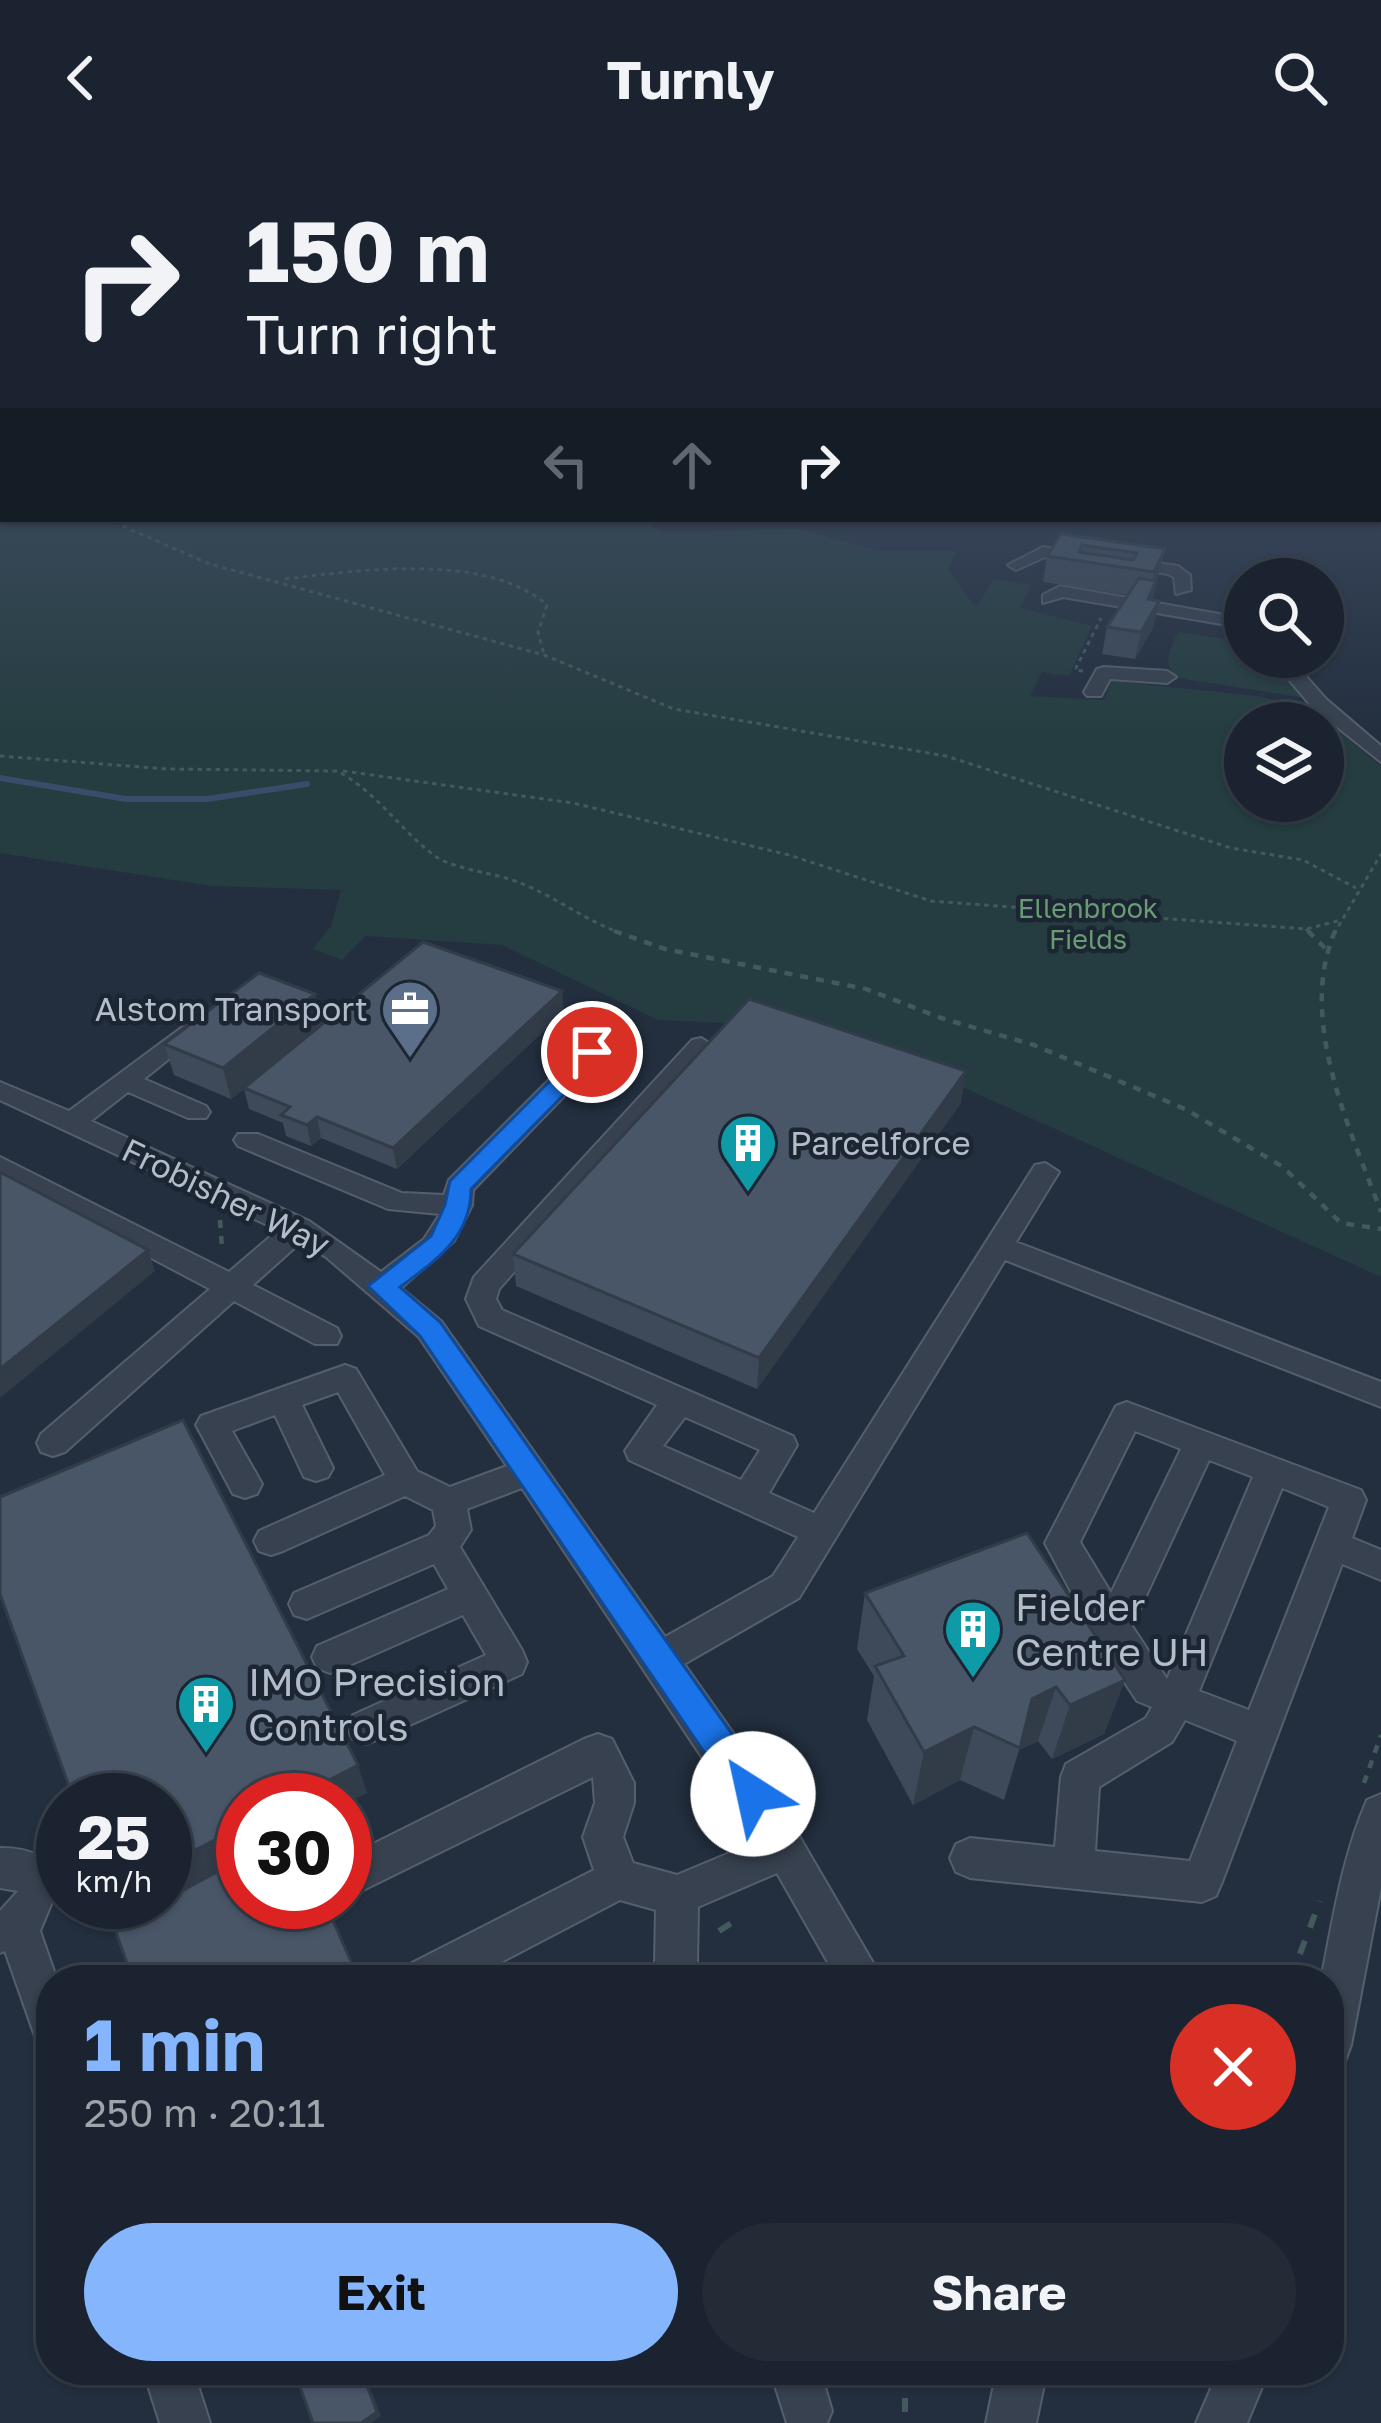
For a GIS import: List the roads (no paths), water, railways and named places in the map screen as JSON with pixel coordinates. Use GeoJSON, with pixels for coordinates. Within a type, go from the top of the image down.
{"type":"FeatureCollection","features":[{"type":"Feature","properties":{"kind":"street"},"geometry":{"type":"LineString","coordinates":[[1016,565],[1043,552],[1172,570],[1182,575],[1175,596],[1202,595],[1224,613]]}},
{"type":"Feature","properties":{"kind":"street"},"geometry":{"type":"LineString","coordinates":[[1055,604],[1201,615],[1202,624],[1224,625]]}},
{"type":"Feature","properties":{"kind":"street"},"geometry":{"type":"LineString","coordinates":[[1098,683],[1167,677]]}},
{"type":"Feature","properties":{"kind":"street"},"geometry":{"type":"LineString","coordinates":[[1297,678],[1381,756]]}},
{"type":"Feature","properties":{"kind":"street"},"geometry":{"type":"LineString","coordinates":[[73,1122],[209,1015]]}},
{"type":"Feature","properties":{"kind":"street"},"geometry":{"type":"LineString","coordinates":[[701,1046],[485,1285],[481,1299],[490,1318],[781,1444],[748,1498]]}},
{"type":"Feature","properties":{"kind":"street"},"geometry":{"type":"LineString","coordinates":[[382,1286],[442,1242],[458,1205],[459,1187],[592,1052]]}},
{"type":"Feature","properties":{"kind":"street"},"geometry":{"type":"LineString","coordinates":[[125,1081],[197,1112]]}},
{"type":"Feature","properties":{"kind":"street","name":"Frobisher Way"},"geometry":{"type":"LineString","coordinates":[[5,1094],[299,1228],[382,1286],[430,1329],[660,1659],[786,1849],[853,1965]]}},
{"type":"Feature","properties":{"kind":"street"},"geometry":{"type":"LineString","coordinates":[[248,1140],[398,1202],[458,1205]]}},
{"type":"Feature","properties":{"kind":"street"},"geometry":{"type":"LineString","coordinates":[[0,1166],[326,1336]]}},
{"type":"Feature","properties":{"kind":"street"},"geometry":{"type":"LineString","coordinates":[[660,1659],[786,1587],[1046,1172]]}},
{"type":"Feature","properties":{"kind":"street"},"geometry":{"type":"LineString","coordinates":[[53,1443],[299,1228]]}},
{"type":"Feature","properties":{"kind":"street"},"geometry":{"type":"LineString","coordinates":[[999,1246],[1381,1395]]}},
{"type":"Feature","properties":{"kind":"street"},"geometry":{"type":"LineString","coordinates":[[245,1484],[212,1425],[345,1377],[405,1481],[449,1502],[529,1472]]}},
{"type":"Feature","properties":{"kind":"street"},"geometry":{"type":"LineString","coordinates":[[283,1399],[316,1468]]}},
{"type":"Feature","properties":{"kind":"street"},"geometry":{"type":"LineString","coordinates":[[679,1400],[641,1451],[819,1531]]}},
{"type":"Feature","properties":{"kind":"street"},"geometry":{"type":"LineString","coordinates":[[970,1858],[1202,1882],[1260,1732],[1332,1545],[1349,1500],[1127,1415],[1062,1544],[1150,1689],[1260,1732]]}},
{"type":"Feature","properties":{"kind":"street"},"geometry":{"type":"LineString","coordinates":[[1111,1631],[1201,1443]]}},
{"type":"Feature","properties":{"kind":"street"},"geometry":{"type":"LineString","coordinates":[[1074,1869],[1080,1777],[1160,1730],[1178,1700],[1272,1471]]}},
{"type":"Feature","properties":{"kind":"street"},"geometry":{"type":"LineString","coordinates":[[271,1541],[405,1481]]}},
{"type":"Feature","properties":{"kind":"street"},"geometry":{"type":"LineString","coordinates":[[307,1604],[441,1545],[454,1530],[449,1502]]}},
{"type":"Feature","properties":{"kind":"street"},"geometry":{"type":"LineString","coordinates":[[366,1727],[509,1662],[441,1545]]}},
{"type":"Feature","properties":{"kind":"street"},"geometry":{"type":"LineString","coordinates":[[1332,1545],[1381,1565]]}},
{"type":"Feature","properties":{"kind":"street"},"geometry":{"type":"LineString","coordinates":[[330,1657],[470,1595]]}},
{"type":"Feature","properties":{"kind":"street"},"geometry":{"type":"LineString","coordinates":[[372,1866],[598,1751],[610,1768],[619,1801],[603,1837],[618,1879]]}},
{"type":"Feature","properties":{"kind":"street"},"geometry":{"type":"LineString","coordinates":[[1344,1970],[1366,1861],[1381,1813]]}},
{"type":"Feature","properties":{"kind":"street"},"geometry":{"type":"LineString","coordinates":[[452,1965],[618,1879],[677,1895],[786,1849]]}},
{"type":"Feature","properties":{"kind":"street"},"geometry":{"type":"LineString","coordinates":[[1,1865],[25,1868],[39,1885],[33,1908],[9,1928],[36,1990]]}},
{"type":"Feature","properties":{"kind":"street"},"geometry":{"type":"LineString","coordinates":[[676,1965],[677,1895]]}},
{"type":"Feature","properties":{"kind":"street"},"geometry":{"type":"LineString","coordinates":[[173,2385],[185,2423]]}},
{"type":"Feature","properties":{"kind":"street"},"geometry":{"type":"LineString","coordinates":[[1011,2423],[1019,2385]]}},
{"type":"Feature","properties":{"kind":"street"},"geometry":{"type":"LineString","coordinates":[[1221,2423],[1237,2385]]}},
{"type":"Feature","properties":{"kind":"waterway"},"geometry":{"type":"LineString","coordinates":[[0,778],[126,799],[207,799],[307,784]]}},
{"type":"Feature","properties":{"kind":"place","name":"Alstom Transport"},"geometry":{"type":"Point","coordinates":[410,1060]}},
{"type":"Feature","properties":{"kind":"place","name":"Parcelforce"},"geometry":{"type":"Point","coordinates":[748,1194]}},
{"type":"Feature","properties":{"kind":"place","name":"Fielder Centre UH"},"geometry":{"type":"Point","coordinates":[973,1680]}},
{"type":"Feature","properties":{"kind":"place","name":"IMO Precision Controls"},"geometry":{"type":"Point","coordinates":[206,1755]}},
{"type":"Feature","properties":{"kind":"park label","name":"Ellenbrook Fields"},"geometry":{"type":"Point","coordinates":[1088,924]}}]}
